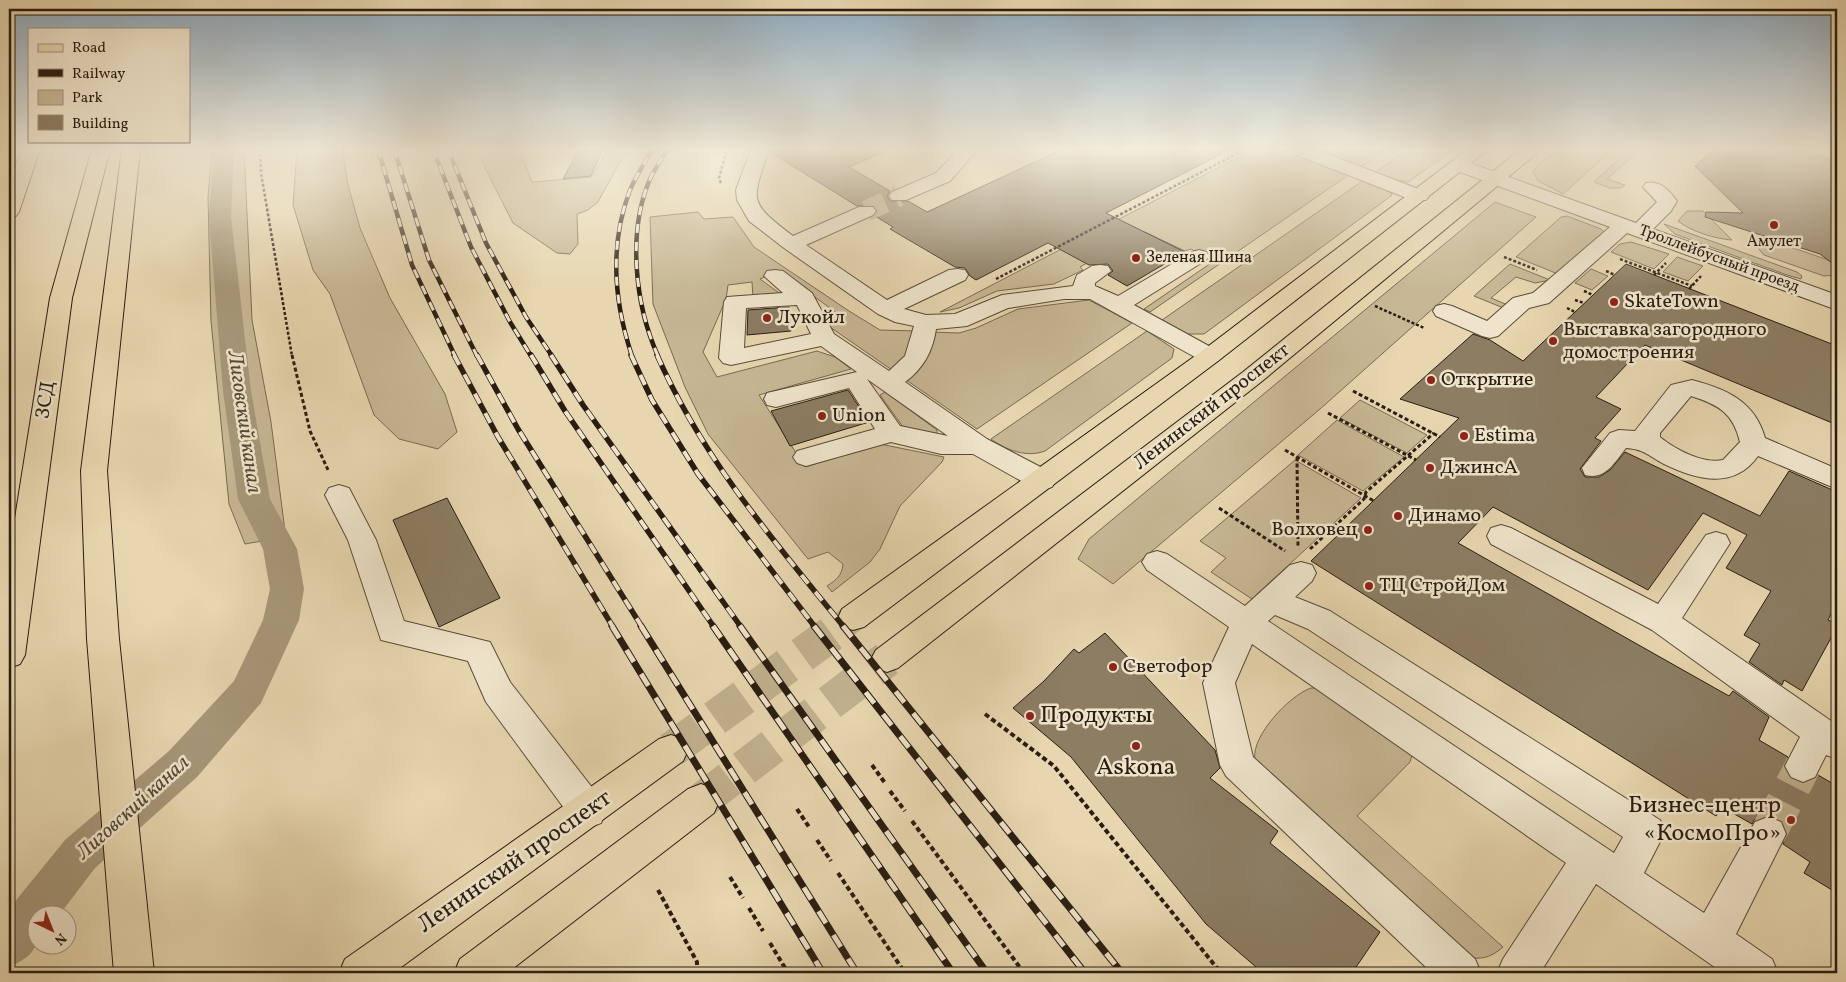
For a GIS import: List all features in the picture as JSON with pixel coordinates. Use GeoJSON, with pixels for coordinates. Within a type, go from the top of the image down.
{"type":"FeatureCollection","features":[{"type":"Feature","properties":{"kind":"main road"},"geometry":{"type":"LineString","coordinates":[[9,212],[15,195]]}},
{"type":"Feature","properties":{"kind":"main road","name":"ЗСД"},"geometry":{"type":"LineString","coordinates":[[9,655],[61,298],[88,195]]}},
{"type":"Feature","properties":{"kind":"main road"},"geometry":{"type":"LineString","coordinates":[[126,195],[94,471],[103,639],[134,973]]}},
{"type":"Feature","properties":{"kind":"main road","name":"Ленинский проспект"},"geometry":{"type":"LineString","coordinates":[[887,659],[1252,376],[1475,195]]}},
{"type":"Feature","properties":{"kind":"main road","name":"Ленинский проспект"},"geometry":{"type":"LineString","coordinates":[[853,618],[1210,356],[1419,196]]}},
{"type":"Feature","properties":{"kind":"main road","name":"Ленинский проспект"},"geometry":{"type":"LineString","coordinates":[[359,973],[671,750]]}},
{"type":"Feature","properties":{"kind":"main road"},"geometry":{"type":"LineString","coordinates":[[483,971],[701,800]]}},
{"type":"Feature","properties":{"kind":"street"},"geometry":{"type":"LineString","coordinates":[[746,195],[747,200],[756,217],[791,244],[886,309],[903,317],[926,322],[959,320],[1002,302],[1064,292],[1082,292],[1095,294],[1119,305],[1210,356]]}},
{"type":"Feature","properties":{"kind":"street","name":"Троллейбусный проезд"},"geometry":{"type":"LineString","coordinates":[[1542,195],[1632,228],[1729,273],[1814,294],[1837,303]]}},
{"type":"Feature","properties":{"kind":"street"},"geometry":{"type":"LineString","coordinates":[[1444,311],[1490,331],[1521,303],[1542,298],[1596,250],[1664,207],[1666,202],[1660,195]]}},
{"type":"Feature","properties":{"kind":"street"},"geometry":{"type":"LineString","coordinates":[[791,244],[866,211]]}},
{"type":"Feature","properties":{"kind":"street"},"geometry":{"type":"LineString","coordinates":[[1119,305],[1199,256]]}},
{"type":"Feature","properties":{"kind":"street"},"geometry":{"type":"LineString","coordinates":[[1082,292],[1085,280],[1100,271]]}},
{"type":"Feature","properties":{"kind":"street"},"geometry":{"type":"LineString","coordinates":[[886,309],[957,275]]}},
{"type":"Feature","properties":{"kind":"street"},"geometry":{"type":"LineString","coordinates":[[775,276],[804,298],[825,338],[978,445],[1042,480]]}},
{"type":"Feature","properties":{"kind":"street"},"geometry":{"type":"LineString","coordinates":[[1814,294],[1823,284],[1837,285]]}},
{"type":"Feature","properties":{"kind":"street"},"geometry":{"type":"LineString","coordinates":[[804,298],[735,302],[731,358],[825,338]]}},
{"type":"Feature","properties":{"kind":"street"},"geometry":{"type":"LineString","coordinates":[[889,382],[916,360],[922,346],[926,322]]}},
{"type":"Feature","properties":{"kind":"street"},"geometry":{"type":"LineString","coordinates":[[776,399],[855,379],[891,433]]}},
{"type":"Feature","properties":{"kind":"street"},"geometry":{"type":"LineString","coordinates":[[1595,468],[1619,439],[1647,440],[1655,448],[1672,457],[1705,468],[1729,468],[1741,459],[1753,443],[1750,425],[1742,412],[1726,400],[1692,388],[1680,391],[1647,432],[1647,440]]}},
{"type":"Feature","properties":{"kind":"street"},"geometry":{"type":"LineString","coordinates":[[806,457],[891,433],[941,445],[978,445]]}},
{"type":"Feature","properties":{"kind":"street"},"geometry":{"type":"LineString","coordinates":[[1753,443],[1837,480]]}},
{"type":"Feature","properties":{"kind":"street"},"geometry":{"type":"LineString","coordinates":[[339,495],[362,540],[392,631],[479,651],[498,692],[588,811]]}},
{"type":"Feature","properties":{"kind":"street"},"geometry":{"type":"LineString","coordinates":[[1501,536],[1663,621],[1829,739],[1803,766]]}},
{"type":"Feature","properties":{"kind":"street"},"geometry":{"type":"LineString","coordinates":[[1663,621],[1716,543]]}},
{"type":"Feature","properties":{"kind":"street"},"geometry":{"type":"LineString","coordinates":[[1299,558],[1271,600],[1246,623],[1219,683],[1238,765],[1461,973]]}},
{"type":"Feature","properties":{"kind":"street"},"geometry":{"type":"LineString","coordinates":[[1156,562],[1758,973]]}},
{"type":"Feature","properties":{"kind":"street"},"geometry":{"type":"LineString","coordinates":[[1271,600],[1319,620],[1647,832],[1606,869],[1517,973]]}},
{"type":"Feature","properties":{"kind":"street"},"geometry":{"type":"LineString","coordinates":[[1710,941],[1768,834]]}},
{"type":"Feature","properties":{"kind":"path"},"geometry":{"type":"LineString","coordinates":[[265,195],[295,372],[310,431],[339,495]]}},
{"type":"Feature","properties":{"kind":"path"},"geometry":{"type":"LineString","coordinates":[[996,279],[1158,195]]}},
{"type":"Feature","properties":{"kind":"path"},"geometry":{"type":"LineString","coordinates":[[1596,250],[1692,286]]}},
{"type":"Feature","properties":{"kind":"path"},"geometry":{"type":"LineString","coordinates":[[1372,305],[1424,328]]}},
{"type":"Feature","properties":{"kind":"path"},"geometry":{"type":"LineString","coordinates":[[1353,391],[1440,437]]}},
{"type":"Feature","properties":{"kind":"path"},"geometry":{"type":"LineString","coordinates":[[1328,413],[1416,460]]}},
{"type":"Feature","properties":{"kind":"path"},"geometry":{"type":"LineString","coordinates":[[1299,558],[1365,496],[1366,492],[1434,433]]}},
{"type":"Feature","properties":{"kind":"path"},"geometry":{"type":"LineString","coordinates":[[1285,450],[1374,501]]}},
{"type":"Feature","properties":{"kind":"path"},"geometry":{"type":"LineString","coordinates":[[1298,457],[1299,558]]}},
{"type":"Feature","properties":{"kind":"path"},"geometry":{"type":"LineString","coordinates":[[1219,508],[1299,558]]}},
{"type":"Feature","properties":{"kind":"path"},"geometry":{"type":"LineString","coordinates":[[985,714],[1054,766],[1222,973]]}},
{"type":"Feature","properties":{"kind":"path"},"geometry":{"type":"LineString","coordinates":[[872,765],[884,782]]}},
{"type":"Feature","properties":{"kind":"path"},"geometry":{"type":"LineString","coordinates":[[890,791],[905,811]]}},
{"type":"Feature","properties":{"kind":"path"},"geometry":{"type":"LineString","coordinates":[[797,809],[808,827]]}},
{"type":"Feature","properties":{"kind":"path"},"geometry":{"type":"LineString","coordinates":[[912,821],[1024,973]]}},
{"type":"Feature","properties":{"kind":"path"},"geometry":{"type":"LineString","coordinates":[[817,840],[831,861]]}},
{"type":"Feature","properties":{"kind":"path"},"geometry":{"type":"LineString","coordinates":[[838,872],[905,973]]}},
{"type":"Feature","properties":{"kind":"path"},"geometry":{"type":"LineString","coordinates":[[730,877],[742,898]]}},
{"type":"Feature","properties":{"kind":"path"},"geometry":{"type":"LineString","coordinates":[[658,890],[696,962],[697,973]]}},
{"type":"Feature","properties":{"kind":"path"},"geometry":{"type":"LineString","coordinates":[[749,908],[763,931]]}},
{"type":"Feature","properties":{"kind":"path"},"geometry":{"type":"LineString","coordinates":[[770,943],[788,973]]}},
{"type":"Feature","properties":{"kind":"green space"},"geometry":{"type":"Polygon","coordinates":[[[208,195],[246,195],[252,320],[271,422],[285,531],[274,539],[245,544],[229,504],[211,321],[208,195]]]}},
{"type":"Feature","properties":{"kind":"green space"},"geometry":{"type":"Polygon","coordinates":[[[294,195],[351,195],[360,228],[390,298],[445,394],[457,432],[438,449],[399,439],[374,415],[330,294],[313,270],[293,205],[294,195]]]}},
{"type":"Feature","properties":{"kind":"green space"},"geometry":{"type":"Polygon","coordinates":[[[499,195],[602,195],[598,202],[588,210],[577,214],[578,244],[570,254],[557,253],[513,223],[499,195]]]}},
{"type":"Feature","properties":{"kind":"green space"},"geometry":{"type":"Polygon","coordinates":[[[1166,195],[1320,195],[1150,312],[1144,309],[1214,261],[1191,249],[1185,251],[1145,232],[1080,267],[1083,270],[1054,284],[997,291],[959,308],[940,312],[1166,195]]]}},
{"type":"Feature","properties":{"kind":"green space"},"geometry":{"type":"Polygon","coordinates":[[[1343,195],[1392,195],[1204,334],[1187,334],[1162,320],[1343,195]]]}},
{"type":"Feature","properties":{"kind":"green space"},"geometry":{"type":"Polygon","coordinates":[[[1495,202],[1536,217],[1320,409],[1113,584],[1078,559],[1089,539],[1495,202]]]}},
{"type":"Feature","properties":{"kind":"green space"},"geometry":{"type":"Polygon","coordinates":[[[1687,211],[1703,211],[1732,240],[1703,234],[1683,225],[1678,221],[1687,211]]]}},
{"type":"Feature","properties":{"kind":"green space"},"geometry":{"type":"Polygon","coordinates":[[[698,212],[704,219],[733,217],[754,247],[880,330],[917,331],[911,356],[892,370],[827,325],[841,316],[779,271],[760,279],[782,295],[753,298],[752,282],[728,285],[726,299],[703,352],[717,377],[817,351],[835,357],[851,369],[759,395],[805,467],[880,444],[944,457],[942,462],[900,506],[880,549],[870,562],[832,592],[827,586],[838,577],[843,564],[828,552],[808,559],[708,434],[685,387],[653,304],[650,217],[698,212]]]}},
{"type":"Feature","properties":{"kind":"green space"},"geometry":{"type":"Polygon","coordinates":[[[1567,216],[1601,229],[1605,233],[1558,274],[1516,257],[1561,217],[1567,216]]]}},
{"type":"Feature","properties":{"kind":"green space"},"geometry":{"type":"Polygon","coordinates":[[[1664,224],[1797,272],[1802,276],[1801,279],[1675,234],[1664,224]]]}},
{"type":"Feature","properties":{"kind":"green space"},"geometry":{"type":"Polygon","coordinates":[[[1767,239],[1837,263],[1837,275],[1824,276],[1764,255],[1758,248],[1767,239]]]}},
{"type":"Feature","properties":{"kind":"green space"},"geometry":{"type":"Polygon","coordinates":[[[1631,242],[1669,254],[1654,269],[1611,252],[1620,244],[1631,242]]]}},
{"type":"Feature","properties":{"kind":"green space"},"geometry":{"type":"Polygon","coordinates":[[[1677,257],[1703,266],[1688,281],[1663,272],[1677,257]]]}},
{"type":"Feature","properties":{"kind":"green space"},"geometry":{"type":"Polygon","coordinates":[[[1510,264],[1550,280],[1535,283],[1516,277],[1491,298],[1510,306],[1506,309],[1474,296],[1510,264]]]}},
{"type":"Feature","properties":{"kind":"green space"},"geometry":{"type":"Polygon","coordinates":[[[1591,269],[1608,276],[1592,290],[1575,283],[1591,269]]]}},
{"type":"Feature","properties":{"kind":"green space"},"geometry":{"type":"Polygon","coordinates":[[[1089,300],[1132,323],[977,429],[905,379],[932,332],[959,333],[976,328],[1018,309],[1089,300]]]}},
{"type":"Feature","properties":{"kind":"green space"},"geometry":{"type":"Polygon","coordinates":[[[1147,331],[1174,349],[1172,358],[1045,451],[1031,454],[1017,452],[991,439],[1147,331]]]}},
{"type":"Feature","properties":{"kind":"green space"},"geometry":{"type":"Polygon","coordinates":[[[885,392],[937,430],[937,434],[906,431],[880,395],[885,392]]]}},
{"type":"Feature","properties":{"kind":"green space"},"geometry":{"type":"Polygon","coordinates":[[[1360,400],[1427,435],[1407,453],[1340,418],[1360,400]]]}},
{"type":"Feature","properties":{"kind":"green space"},"geometry":{"type":"Polygon","coordinates":[[[1337,420],[1404,457],[1363,491],[1298,455],[1337,420]]]}},
{"type":"Feature","properties":{"kind":"green space"},"geometry":{"type":"Polygon","coordinates":[[[1295,460],[1361,498],[1252,599],[1211,572],[1226,558],[1200,541],[1295,460]]]}},
{"type":"Feature","properties":{"kind":"green space"},"geometry":{"type":"Polygon","coordinates":[[[1311,688],[1319,688],[1412,755],[1410,762],[1357,816],[1503,947],[1495,953],[1481,958],[1472,958],[1255,759],[1255,750],[1265,728],[1283,707],[1302,692],[1311,688]]]}},
{"type":"Feature","properties":{"kind":"building"},"geometry":{"type":"Polygon","coordinates":[[[839,195],[888,195],[890,201],[908,201],[927,212],[964,195],[1141,195],[1106,213],[1185,252],[1127,286],[1108,275],[1113,271],[1108,264],[1089,265],[1048,243],[976,280],[970,276],[965,268],[955,267],[890,229],[893,227],[875,216],[878,211],[874,206],[857,206],[839,195]]]}},
{"type":"Feature","properties":{"kind":"building"},"geometry":{"type":"Polygon","coordinates":[[[1724,195],[1837,195],[1837,267],[1820,254],[1705,217],[1706,212],[1743,213],[1724,195]]]}},
{"type":"Feature","properties":{"kind":"building"},"geometry":{"type":"Polygon","coordinates":[[[1626,264],[1837,346],[1837,425],[1645,345],[1596,397],[1621,409],[1595,438],[1601,441],[1580,469],[1585,477],[1599,477],[1610,470],[1625,452],[1760,516],[1789,471],[1837,492],[1837,602],[1828,620],[1837,624],[1837,627],[1802,691],[1784,680],[1782,685],[1749,662],[1760,644],[1744,635],[1771,591],[1726,568],[1747,535],[1703,513],[1648,590],[1493,507],[1458,543],[1729,696],[1733,691],[1769,717],[1759,740],[1788,757],[1783,767],[1789,778],[1804,784],[1816,779],[1818,775],[1837,786],[1837,893],[1804,873],[1810,862],[1783,844],[1788,833],[1782,820],[1767,815],[1754,820],[1752,824],[1722,807],[1716,816],[1311,561],[1459,418],[1400,399],[1473,334],[1490,340],[1523,361],[1626,264]]]}},
{"type":"Feature","properties":{"kind":"building","name":"Лукойл"},"geometry":{"type":"Polygon","coordinates":[[[789,307],[791,331],[747,335],[748,310],[789,307]]]}},
{"type":"Feature","properties":{"kind":"building","name":"Union"},"geometry":{"type":"Polygon","coordinates":[[[848,390],[869,422],[790,446],[771,411],[848,390]]]}},
{"type":"Feature","properties":{"kind":"building"},"geometry":{"type":"Polygon","coordinates":[[[447,498],[500,598],[439,627],[393,520],[447,498]]]}},
{"type":"Feature","properties":{"kind":"building"},"geometry":{"type":"Polygon","coordinates":[[[1105,633],[1215,750],[1220,768],[1210,778],[1278,831],[1270,843],[1380,932],[1352,973],[1263,973],[1206,924],[1071,757],[1013,708],[1044,681],[1074,649],[1079,653],[1105,633]]]}},
{"type":"Feature","properties":{"kind":"waterway","name":"Лиговский канал"},"geometry":{"type":"LineString","coordinates":[[9,944],[80,854],[183,764],[248,692],[281,620],[287,589],[280,549],[254,499],[237,391],[220,217],[221,195]]}},
{"type":"Feature","properties":{"kind":"tunnel"},"geometry":{"type":"LineString","coordinates":[[866,211],[899,196]]}},
{"type":"Feature","properties":{"kind":"tunnel"},"geometry":{"type":"LineString","coordinates":[[840,627],[853,618]]}},
{"type":"Feature","properties":{"kind":"tunnel"},"geometry":{"type":"LineString","coordinates":[[671,750],[842,626]]}},
{"type":"Feature","properties":{"kind":"tunnel"},"geometry":{"type":"LineString","coordinates":[[701,801],[887,659]]}},
{"type":"Feature","properties":{"kind":"tunnel"},"geometry":{"type":"LineString","coordinates":[[1768,834],[1803,766]]}},
{"type":"Feature","properties":{"kind":"railway"},"geometry":{"type":"LineString","coordinates":[[391,195],[412,265],[455,356]]}},
{"type":"Feature","properties":{"kind":"railway"},"geometry":{"type":"LineString","coordinates":[[408,195],[429,260],[477,356]]}},
{"type":"Feature","properties":{"kind":"railway"},"geometry":{"type":"LineString","coordinates":[[451,195],[471,247],[510,322],[531,356]]}},
{"type":"Feature","properties":{"kind":"railway"},"geometry":{"type":"LineString","coordinates":[[467,195],[486,243],[526,317],[552,356]]}},
{"type":"Feature","properties":{"kind":"railway"},"geometry":{"type":"LineString","coordinates":[[628,195],[619,232],[616,273],[621,315],[632,356]]}},
{"type":"Feature","properties":{"kind":"railway"},"geometry":{"type":"LineString","coordinates":[[645,195],[638,222],[637,268],[639,292],[644,314],[658,356]]}},
{"type":"Feature","properties":{"kind":"railway"},"geometry":{"type":"LineString","coordinates":[[454,355],[498,437],[613,627]]}},
{"type":"Feature","properties":{"kind":"railway"},"geometry":{"type":"LineString","coordinates":[[477,355],[518,429],[642,627]]}},
{"type":"Feature","properties":{"kind":"railway"},"geometry":{"type":"LineString","coordinates":[[531,355],[565,411],[714,627]]}},
{"type":"Feature","properties":{"kind":"railway"},"geometry":{"type":"LineString","coordinates":[[551,355],[583,405],[741,627]]}},
{"type":"Feature","properties":{"kind":"railway"},"geometry":{"type":"LineString","coordinates":[[631,355],[652,400],[698,474],[815,627]]}},
{"type":"Feature","properties":{"kind":"railway"},"geometry":{"type":"LineString","coordinates":[[657,355],[675,393],[718,464],[766,530],[844,627]]}},
{"type":"Feature","properties":{"kind":"railway"},"geometry":{"type":"LineString","coordinates":[[612,626],[823,973]]}},
{"type":"Feature","properties":{"kind":"railway"},"geometry":{"type":"LineString","coordinates":[[641,626],[857,973]]}},
{"type":"Feature","properties":{"kind":"railway"},"geometry":{"type":"LineString","coordinates":[[713,626],[953,973]]}},
{"type":"Feature","properties":{"kind":"railway"},"geometry":{"type":"LineString","coordinates":[[740,626],[987,973]]}},
{"type":"Feature","properties":{"kind":"railway"},"geometry":{"type":"LineString","coordinates":[[814,626],[1085,973]]}},
{"type":"Feature","properties":{"kind":"railway"},"geometry":{"type":"LineString","coordinates":[[843,626],[1122,973]]}},
{"type":"Feature","properties":{"kind":"place","name":"Амулет"},"geometry":{"type":"Point","coordinates":[1774,225]}},
{"type":"Feature","properties":{"kind":"place","name":"Зеленая Шина"},"geometry":{"type":"Point","coordinates":[1136,258]}},
{"type":"Feature","properties":{"kind":"place","name":"SkateTown"},"geometry":{"type":"Point","coordinates":[1614,302]}},
{"type":"Feature","properties":{"kind":"place","name":"Лукойл"},"geometry":{"type":"Point","coordinates":[767,318]}},
{"type":"Feature","properties":{"kind":"place","name":"Выставка загородного домостроения"},"geometry":{"type":"Point","coordinates":[1553,341]}},
{"type":"Feature","properties":{"kind":"place","name":"Открытие"},"geometry":{"type":"Point","coordinates":[1431,380]}},
{"type":"Feature","properties":{"kind":"place","name":"Union"},"geometry":{"type":"Point","coordinates":[822,416]}},
{"type":"Feature","properties":{"kind":"place","name":"Estima"},"geometry":{"type":"Point","coordinates":[1464,436]}},
{"type":"Feature","properties":{"kind":"place","name":"ДжинсА"},"geometry":{"type":"Point","coordinates":[1430,468]}},
{"type":"Feature","properties":{"kind":"place","name":"Динамо"},"geometry":{"type":"Point","coordinates":[1398,516]}},
{"type":"Feature","properties":{"kind":"place","name":"Волховец"},"geometry":{"type":"Point","coordinates":[1368,530]}},
{"type":"Feature","properties":{"kind":"place","name":"ТЦ СтройДом"},"geometry":{"type":"Point","coordinates":[1369,586]}},
{"type":"Feature","properties":{"kind":"place","name":"Светофор"},"geometry":{"type":"Point","coordinates":[1113,667]}},
{"type":"Feature","properties":{"kind":"place","name":"Продукты"},"geometry":{"type":"Point","coordinates":[1030,716]}},
{"type":"Feature","properties":{"kind":"place","name":"Askona"},"geometry":{"type":"Point","coordinates":[1136,746]}},
{"type":"Feature","properties":{"kind":"place","name":"Бизнес-центр «КосмоПро»"},"geometry":{"type":"Point","coordinates":[1791,820]}}]}
